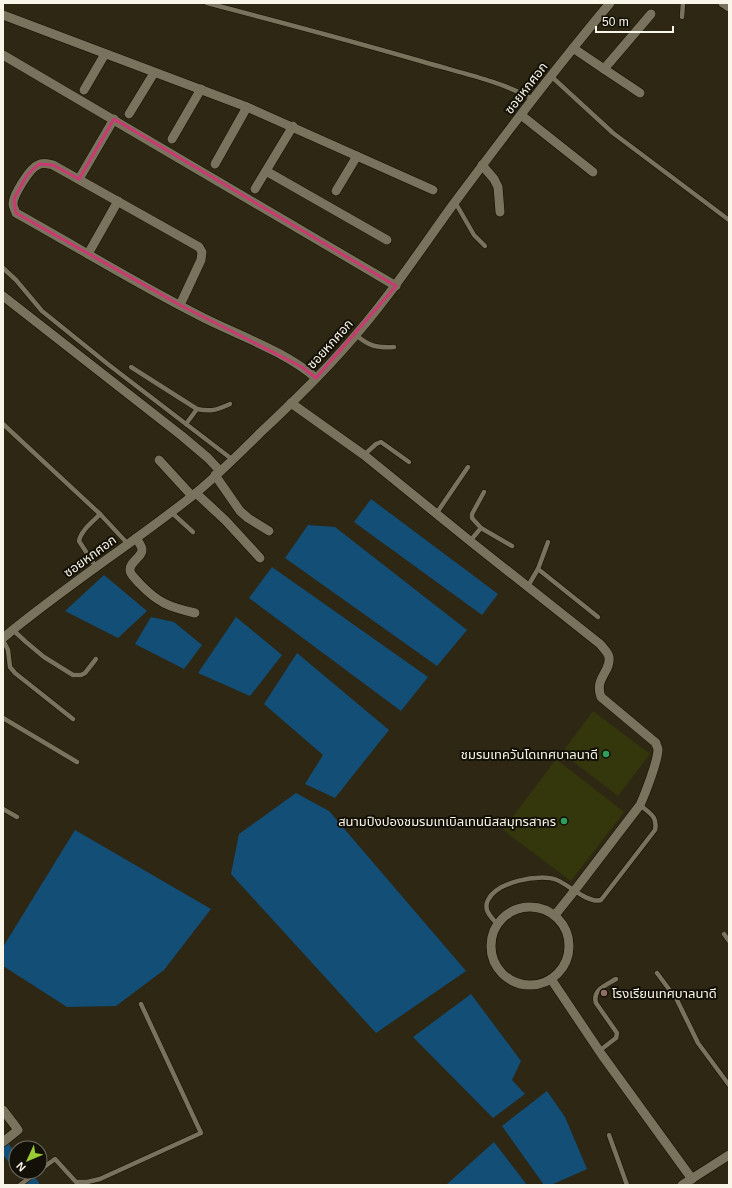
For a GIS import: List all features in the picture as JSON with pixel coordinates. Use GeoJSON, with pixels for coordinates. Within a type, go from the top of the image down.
{"type":"FeatureCollection","features":[{"type":"Feature","properties":{"kind":"street","name":"ซอยหกศอก"},"geometry":{"type":"LineString","coordinates":[[6,635],[94,564],[126,541],[136,538],[171,512],[291,403],[313,375],[356,335],[392,283],[521,115],[529,97],[552,77],[573,48],[610,3]]}},
{"type":"Feature","properties":{"kind":"street"},"geometry":{"type":"LineString","coordinates":[[723,3],[729,7]]}},
{"type":"Feature","properties":{"kind":"street"},"geometry":{"type":"LineString","coordinates":[[604,69],[651,14]]}},
{"type":"Feature","properties":{"kind":"street"},"geometry":{"type":"LineString","coordinates":[[3,15],[247,107],[293,126],[433,190]]}},
{"type":"Feature","properties":{"kind":"street"},"geometry":{"type":"LineString","coordinates":[[573,48],[640,93]]}},
{"type":"Feature","properties":{"kind":"street"},"geometry":{"type":"LineString","coordinates":[[84,90],[105,54]]}},
{"type":"Feature","properties":{"kind":"street"},"geometry":{"type":"LineString","coordinates":[[3,55],[392,283]]}},
{"type":"Feature","properties":{"kind":"street"},"geometry":{"type":"LineString","coordinates":[[129,114],[154,73]]}},
{"type":"Feature","properties":{"kind":"street"},"geometry":{"type":"LineString","coordinates":[[172,139],[201,89]]}},
{"type":"Feature","properties":{"kind":"street"},"geometry":{"type":"LineString","coordinates":[[215,164],[247,107]]}},
{"type":"Feature","properties":{"kind":"street"},"geometry":{"type":"LineString","coordinates":[[521,115],[593,172]]}},
{"type":"Feature","properties":{"kind":"street"},"geometry":{"type":"LineString","coordinates":[[79,178],[114,119]]}},
{"type":"Feature","properties":{"kind":"street"},"geometry":{"type":"LineString","coordinates":[[255,189],[293,126]]}},
{"type":"Feature","properties":{"kind":"street"},"geometry":{"type":"LineString","coordinates":[[336,191],[357,156]]}},
{"type":"Feature","properties":{"kind":"street"},"geometry":{"type":"LineString","coordinates":[[180,305],[201,260],[202,252],[198,248],[79,178],[53,165],[45,163],[38,164],[27,175],[13,203],[16,213],[180,305],[264,346],[302,367],[313,375]]}},
{"type":"Feature","properties":{"kind":"street"},"geometry":{"type":"LineString","coordinates":[[482,165],[494,179],[498,187],[500,212]]}},
{"type":"Feature","properties":{"kind":"street"},"geometry":{"type":"LineString","coordinates":[[266,171],[387,240]]}},
{"type":"Feature","properties":{"kind":"street"},"geometry":{"type":"LineString","coordinates":[[88,254],[118,201]]}},
{"type":"Feature","properties":{"kind":"street"},"geometry":{"type":"LineString","coordinates":[[3,296],[208,458],[240,511],[248,518],[270,531]]}},
{"type":"Feature","properties":{"kind":"street"},"geometry":{"type":"LineString","coordinates":[[291,403],[364,455],[590,636],[609,657],[608,664],[599,684],[599,692],[601,697],[656,743],[658,749],[656,757],[646,791],[640,805],[555,915]]}},
{"type":"Feature","properties":{"kind":"street"},"geometry":{"type":"LineString","coordinates":[[159,460],[178,482],[226,522],[260,558]]}},
{"type":"Feature","properties":{"kind":"street"},"geometry":{"type":"LineString","coordinates":[[136,538],[142,552],[131,566],[130,570],[132,575],[159,602],[174,608],[195,613]]}},
{"type":"Feature","properties":{"kind":"street"},"geometry":{"type":"LineString","coordinates":[[527,906],[542,908],[555,915],[568,933],[570,948],[566,962],[562,969],[551,979],[537,984],[530,985],[515,982],[502,973],[494,961],[491,946],[493,931],[497,924],[501,918],[513,910],[527,906]]}},
{"type":"Feature","properties":{"kind":"street"},"geometry":{"type":"LineString","coordinates":[[551,979],[599,1050],[692,1179]]}},
{"type":"Feature","properties":{"kind":"street"},"geometry":{"type":"LineString","coordinates":[[3,1110],[18,1129],[6,1139]]}},
{"type":"Feature","properties":{"kind":"street"},"geometry":{"type":"LineString","coordinates":[[682,1185],[729,1155]]}},
{"type":"Feature","properties":{"kind":"lane"},"geometry":{"type":"LineString","coordinates":[[207,3],[346,40],[478,78],[516,90],[529,97]]}},
{"type":"Feature","properties":{"kind":"lane"},"geometry":{"type":"LineString","coordinates":[[682,3],[682,17]]}},
{"type":"Feature","properties":{"kind":"lane"},"geometry":{"type":"LineString","coordinates":[[552,77],[613,133],[729,220]]}},
{"type":"Feature","properties":{"kind":"lane"},"geometry":{"type":"LineString","coordinates":[[455,202],[474,235],[485,246]]}},
{"type":"Feature","properties":{"kind":"lane"},"geometry":{"type":"LineString","coordinates":[[3,268],[16,280],[42,311],[109,365],[230,458]]}},
{"type":"Feature","properties":{"kind":"lane"},"geometry":{"type":"LineString","coordinates":[[356,335],[366,343],[376,347],[394,347]]}},
{"type":"Feature","properties":{"kind":"lane"},"geometry":{"type":"LineString","coordinates":[[131,367],[197,409],[207,411],[216,410],[230,404]]}},
{"type":"Feature","properties":{"kind":"lane"},"geometry":{"type":"LineString","coordinates":[[186,424],[197,409]]}},
{"type":"Feature","properties":{"kind":"lane"},"geometry":{"type":"LineString","coordinates":[[3,424],[100,514],[126,541]]}},
{"type":"Feature","properties":{"kind":"lane"},"geometry":{"type":"LineString","coordinates":[[364,455],[376,444],[381,442],[409,462]]}},
{"type":"Feature","properties":{"kind":"lane"},"geometry":{"type":"LineString","coordinates":[[436,514],[468,467]]}},
{"type":"Feature","properties":{"kind":"lane"},"geometry":{"type":"LineString","coordinates":[[484,492],[472,514],[472,518],[482,528],[512,546]]}},
{"type":"Feature","properties":{"kind":"lane"},"geometry":{"type":"LineString","coordinates":[[171,512],[193,532]]}},
{"type":"Feature","properties":{"kind":"lane"},"geometry":{"type":"LineString","coordinates":[[94,564],[79,541],[80,536],[100,514]]}},
{"type":"Feature","properties":{"kind":"lane"},"geometry":{"type":"LineString","coordinates":[[470,541],[482,528]]}},
{"type":"Feature","properties":{"kind":"lane"},"geometry":{"type":"LineString","coordinates":[[528,586],[538,569],[548,542]]}},
{"type":"Feature","properties":{"kind":"lane"},"geometry":{"type":"LineString","coordinates":[[538,569],[598,617]]}},
{"type":"Feature","properties":{"kind":"lane"},"geometry":{"type":"LineString","coordinates":[[73,719],[15,673],[10,667],[6,635],[26,642],[44,657],[73,675],[81,675],[85,673],[96,659]]}},
{"type":"Feature","properties":{"kind":"lane"},"geometry":{"type":"LineString","coordinates":[[3,718],[77,762]]}},
{"type":"Feature","properties":{"kind":"lane"},"geometry":{"type":"LineString","coordinates":[[497,924],[488,914],[486,904],[490,897],[497,889],[526,879],[544,878],[557,880],[590,899],[596,901],[601,900],[655,830],[656,823],[654,817],[640,805]]}},
{"type":"Feature","properties":{"kind":"lane"},"geometry":{"type":"LineString","coordinates":[[3,810],[17,817]]}},
{"type":"Feature","properties":{"kind":"lane"},"geometry":{"type":"LineString","coordinates":[[724,934],[729,941]]}},
{"type":"Feature","properties":{"kind":"lane"},"geometry":{"type":"LineString","coordinates":[[657,973],[677,1000],[698,1043],[729,1085]]}},
{"type":"Feature","properties":{"kind":"lane"},"geometry":{"type":"LineString","coordinates":[[599,1050],[616,1038],[617,1033],[596,1003],[594,997],[596,992],[616,978]]}},
{"type":"Feature","properties":{"kind":"lane"},"geometry":{"type":"LineString","coordinates":[[48,1164],[55,1159],[76,1182],[88,1182],[100,1179],[200,1133],[142,1004]]}},
{"type":"Feature","properties":{"kind":"lane"},"geometry":{"type":"LineString","coordinates":[[609,1135],[627,1185]]}},
{"type":"Feature","properties":{"kind":"highlighted area"},"geometry":{"type":"Polygon","coordinates":[[[114,119],[396,286],[316,378],[302,367],[180,305],[16,213],[14,199],[27,175],[39,164],[53,165],[79,179],[114,119]]]}},
{"type":"Feature","properties":{"kind":"green space","name":"ชมรมเทควันโดเทศบาลนาดี"},"geometry":{"type":"Polygon","coordinates":[[[593,711],[650,754],[618,796],[562,753],[593,711]]]}},
{"type":"Feature","properties":{"kind":"green space","name":"สนามปิงปองชมรมเทเบิลเทนนิสสมุทรสาคร"},"geometry":{"type":"Polygon","coordinates":[[[556,759],[624,812],[571,881],[503,830],[556,759]]]}},
{"type":"Feature","properties":{"kind":"water"},"geometry":{"type":"Polygon","coordinates":[[[371,499],[498,594],[482,615],[354,522],[371,499]]]}},
{"type":"Feature","properties":{"kind":"water"},"geometry":{"type":"Polygon","coordinates":[[[308,525],[335,527],[467,630],[437,666],[285,558],[308,525]]]}},
{"type":"Feature","properties":{"kind":"water"},"geometry":{"type":"Polygon","coordinates":[[[272,567],[428,677],[401,711],[249,598],[272,567]]]}},
{"type":"Feature","properties":{"kind":"water"},"geometry":{"type":"Polygon","coordinates":[[[104,575],[147,611],[118,638],[65,611],[104,575]]]}},
{"type":"Feature","properties":{"kind":"water"},"geometry":{"type":"Polygon","coordinates":[[[151,617],[174,622],[202,645],[184,669],[135,644],[151,617]]]}},
{"type":"Feature","properties":{"kind":"water"},"geometry":{"type":"Polygon","coordinates":[[[236,617],[282,655],[250,696],[198,673],[236,617]]]}},
{"type":"Feature","properties":{"kind":"water"},"geometry":{"type":"Polygon","coordinates":[[[297,653],[389,730],[335,798],[305,784],[323,755],[264,704],[297,653]]]}},
{"type":"Feature","properties":{"kind":"water"},"geometry":{"type":"Polygon","coordinates":[[[296,793],[329,811],[466,971],[376,1033],[231,874],[239,834],[296,793]]]}},
{"type":"Feature","properties":{"kind":"water"},"geometry":{"type":"Polygon","coordinates":[[[75,830],[211,909],[164,970],[116,1006],[67,1007],[3,966],[3,947],[75,830]]]}},
{"type":"Feature","properties":{"kind":"water"},"geometry":{"type":"Polygon","coordinates":[[[471,994],[521,1061],[512,1080],[525,1094],[493,1118],[413,1037],[471,994]]]}},
{"type":"Feature","properties":{"kind":"water"},"geometry":{"type":"Polygon","coordinates":[[[547,1091],[565,1117],[587,1169],[551,1185],[544,1185],[502,1126],[547,1091]]]}},
{"type":"Feature","properties":{"kind":"water"},"geometry":{"type":"Polygon","coordinates":[[[494,1142],[527,1185],[446,1185],[494,1142]]]}},
{"type":"Feature","properties":{"kind":"waterway"},"geometry":{"type":"LineString","coordinates":[[3,1146],[8,1152]]}},
{"type":"Feature","properties":{"kind":"waterway"},"geometry":{"type":"LineString","coordinates":[[30,1180],[34,1185]]}},
{"type":"Feature","properties":{"kind":"place","name":"ชมรมเทควันโดเทศบาลนาดี"},"geometry":{"type":"Point","coordinates":[606,754]}},
{"type":"Feature","properties":{"kind":"place","name":"สนามปิงปองชมรมเทเบิลเทนนิสสมุทรสาคร"},"geometry":{"type":"Point","coordinates":[564,821]}},
{"type":"Feature","properties":{"kind":"place","name":"โรงเรียนเทศบาลนาดี"},"geometry":{"type":"Point","coordinates":[604,993]}}]}
